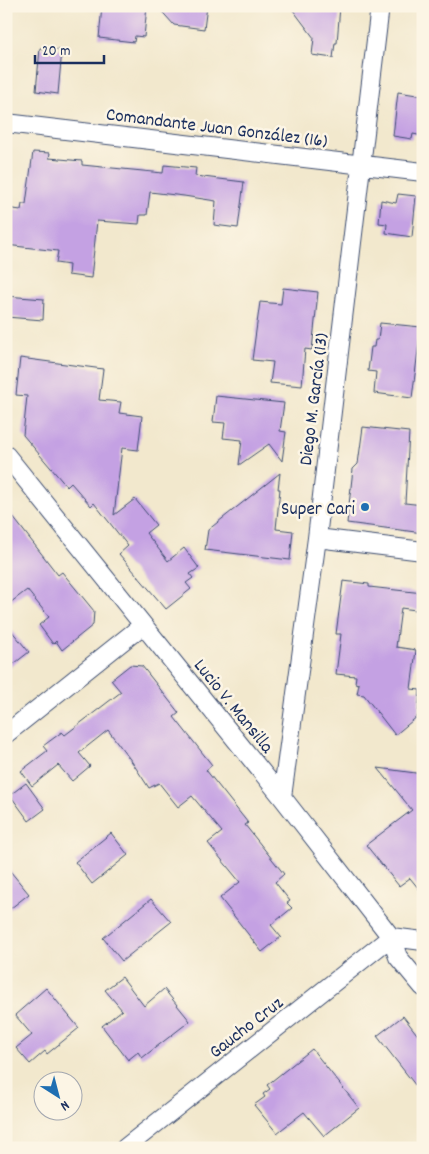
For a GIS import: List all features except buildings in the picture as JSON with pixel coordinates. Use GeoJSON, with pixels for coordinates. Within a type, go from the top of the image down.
{"type":"FeatureCollection","features":[{"type":"Feature","properties":{"kind":"street","name":"Diego M. García (13)"},"geometry":{"type":"LineString","coordinates":[[282,797],[317,538],[380,6]]}},
{"type":"Feature","properties":{"kind":"street","name":"Comandante Juan González (16)"},"geometry":{"type":"LineString","coordinates":[[6,123],[423,172]]}},
{"type":"Feature","properties":{"kind":"street","name":"Lucio V. Mansilla"},"geometry":{"type":"LineString","coordinates":[[6,455],[282,797],[391,937],[398,957],[423,987]]}},
{"type":"Feature","properties":{"kind":"street"},"geometry":{"type":"LineString","coordinates":[[317,538],[423,551]]}},
{"type":"Feature","properties":{"kind":"street"},"geometry":{"type":"LineString","coordinates":[[6,734],[143,625]]}},
{"type":"Feature","properties":{"kind":"street"},"geometry":{"type":"LineString","coordinates":[[391,937],[423,941]]}},
{"type":"Feature","properties":{"kind":"street","name":"Gaucho Cruz"},"geometry":{"type":"LineString","coordinates":[[125,1148],[391,937]]}},
{"type":"Feature","properties":{"kind":"place","name":"Super Cari"},"geometry":{"type":"Point","coordinates":[365,507]}}]}
